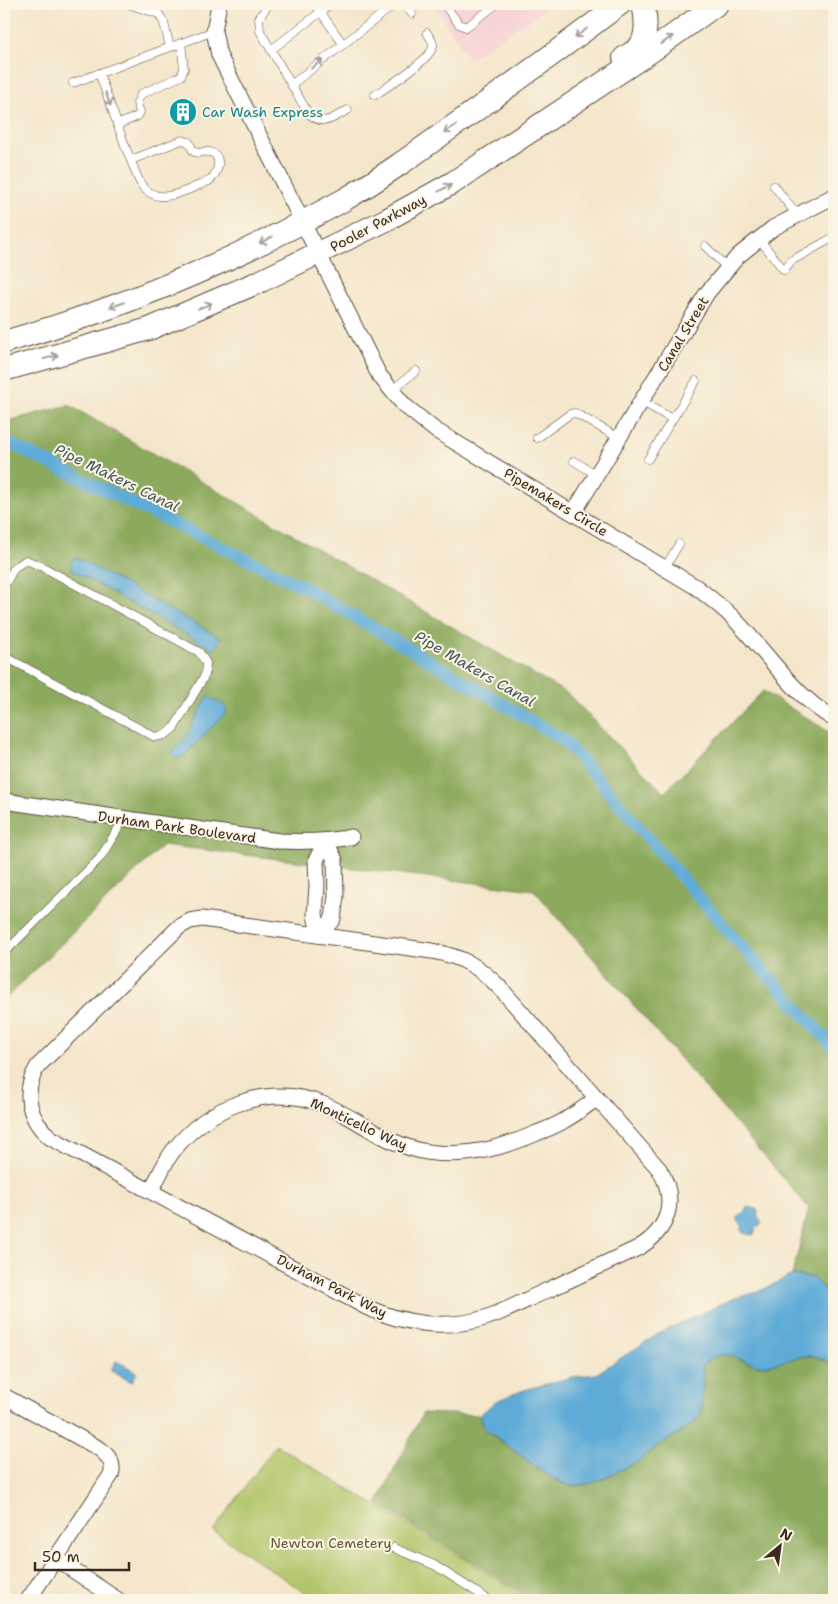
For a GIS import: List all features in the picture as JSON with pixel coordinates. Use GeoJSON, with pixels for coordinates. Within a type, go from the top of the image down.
{"type":"FeatureCollection","features":[{"type":"Feature","properties":{"kind":"main road"},"geometry":{"type":"LineString","coordinates":[[4,342],[42,331],[138,297],[247,250],[343,200],[419,151],[522,78],[620,4]]}},
{"type":"Feature","properties":{"kind":"main road"},"geometry":{"type":"LineString","coordinates":[[501,152],[510,135],[639,47],[645,36],[646,16],[642,4]]}},
{"type":"Feature","properties":{"kind":"main road","name":"Pooler Parkway"},"geometry":{"type":"LineString","coordinates":[[4,370],[149,329],[262,281],[386,220],[454,182],[501,152],[653,50],[716,4]]}},
{"type":"Feature","properties":{"kind":"street"},"geometry":{"type":"LineString","coordinates":[[214,31],[219,4]]}},
{"type":"Feature","properties":{"kind":"street","name":"Pipemakers Circle"},"geometry":{"type":"LineString","coordinates":[[214,31],[219,55],[379,375],[404,405],[435,430],[696,587],[720,605],[737,622],[806,700],[834,719]]}},
{"type":"Feature","properties":{"kind":"street","name":"Canal Street"},"geometry":{"type":"LineString","coordinates":[[574,512],[708,293],[727,268],[738,256],[773,228],[834,196]]}},
{"type":"Feature","properties":{"kind":"street","name":"Durham Park Boulevard"},"geometry":{"type":"LineString","coordinates":[[4,801],[273,840],[304,842],[352,837]]}},
{"type":"Feature","properties":{"kind":"street"},"geometry":{"type":"LineString","coordinates":[[319,935],[333,919],[336,880],[334,860],[326,841]]}},
{"type":"Feature","properties":{"kind":"street"},"geometry":{"type":"LineString","coordinates":[[319,935],[315,914],[316,860],[326,841]]}},
{"type":"Feature","properties":{"kind":"street"},"geometry":{"type":"LineString","coordinates":[[317,881],[336,880]]}},
{"type":"Feature","properties":{"kind":"street","name":"Durham Park Way"},"geometry":{"type":"LineString","coordinates":[[210,919],[319,935],[445,954],[473,964],[501,989],[664,1176],[670,1199],[668,1214],[662,1227],[653,1238],[638,1248],[496,1314],[451,1324],[417,1323],[378,1312],[52,1138],[39,1127],[32,1113],[29,1097],[31,1080],[38,1066],[184,924],[195,920],[210,919]]}},
{"type":"Feature","properties":{"kind":"street","name":"Monticello Way"},"geometry":{"type":"LineString","coordinates":[[151,1191],[172,1154],[195,1128],[229,1106],[257,1098],[291,1097],[313,1101],[400,1145],[426,1152],[452,1154],[492,1150],[522,1140],[563,1122],[596,1099]]}},
{"type":"Feature","properties":{"kind":"street"},"geometry":{"type":"LineString","coordinates":[[4,1396],[96,1447],[112,1462],[113,1469],[28,1600]]}},
{"type":"Feature","properties":{"kind":"street"},"geometry":{"type":"LineString","coordinates":[[56,1558],[118,1600]]}},
{"type":"Feature","properties":{"kind":"lane"},"geometry":{"type":"LineString","coordinates":[[128,4],[158,14],[164,23],[170,47]]}},
{"type":"Feature","properties":{"kind":"lane"},"geometry":{"type":"LineString","coordinates":[[269,4],[259,18],[260,31],[308,113],[316,120],[324,122],[348,110]]}},
{"type":"Feature","properties":{"kind":"lane"},"geometry":{"type":"LineString","coordinates":[[314,4],[343,44]]}},
{"type":"Feature","properties":{"kind":"lane"},"geometry":{"type":"LineString","coordinates":[[271,50],[331,4]]}},
{"type":"Feature","properties":{"kind":"lane"},"geometry":{"type":"LineString","coordinates":[[291,85],[395,4]]}},
{"type":"Feature","properties":{"kind":"lane"},"geometry":{"type":"LineString","coordinates":[[405,4],[412,14]]}},
{"type":"Feature","properties":{"kind":"lane"},"geometry":{"type":"LineString","coordinates":[[444,4],[459,24],[466,27],[497,4]]}},
{"type":"Feature","properties":{"kind":"lane"},"geometry":{"type":"LineString","coordinates":[[73,83],[214,31]]}},
{"type":"Feature","properties":{"kind":"lane"},"geometry":{"type":"LineString","coordinates":[[375,95],[426,59],[432,50],[433,43],[427,33]]}},
{"type":"Feature","properties":{"kind":"lane"},"geometry":{"type":"LineString","coordinates":[[117,124],[138,116],[140,112],[137,103],[142,94],[181,76],[184,69],[181,43]]}},
{"type":"Feature","properties":{"kind":"lane"},"geometry":{"type":"LineString","coordinates":[[99,73],[117,124],[131,160],[141,184],[149,191],[159,196],[172,196],[209,181],[214,177],[218,169],[218,159],[213,153],[206,150],[198,153],[193,151],[189,142],[182,140],[131,160]]}},
{"type":"Feature","properties":{"kind":"lane"},"geometry":{"type":"LineString","coordinates":[[774,186],[797,216]]}},
{"type":"Feature","properties":{"kind":"lane"},"geometry":{"type":"LineString","coordinates":[[759,239],[784,270],[791,261],[834,237]]}},
{"type":"Feature","properties":{"kind":"lane"},"geometry":{"type":"LineString","coordinates":[[705,246],[727,268]]}},
{"type":"Feature","properties":{"kind":"lane"},"geometry":{"type":"LineString","coordinates":[[392,390],[416,371]]}},
{"type":"Feature","properties":{"kind":"lane"},"geometry":{"type":"LineString","coordinates":[[648,459],[696,381]]}},
{"type":"Feature","properties":{"kind":"lane"},"geometry":{"type":"LineString","coordinates":[[641,401],[672,419]]}},
{"type":"Feature","properties":{"kind":"lane"},"geometry":{"type":"LineString","coordinates":[[538,438],[570,414],[575,413],[619,438]]}},
{"type":"Feature","properties":{"kind":"lane"},"geometry":{"type":"LineString","coordinates":[[574,461],[597,475]]}},
{"type":"Feature","properties":{"kind":"lane"},"geometry":{"type":"LineString","coordinates":[[664,568],[679,544]]}},
{"type":"Feature","properties":{"kind":"lane"},"geometry":{"type":"LineString","coordinates":[[4,587],[14,568],[26,560],[43,567],[199,652],[206,663],[205,675],[174,728],[165,735],[155,737],[4,656]]}},
{"type":"Feature","properties":{"kind":"lane"},"geometry":{"type":"LineString","coordinates":[[4,953],[100,858],[124,819]]}},
{"type":"Feature","properties":{"kind":"lane"},"geometry":{"type":"LineString","coordinates":[[394,1548],[434,1566],[489,1600]]}},
{"type":"Feature","properties":{"kind":"shaded area"},"geometry":{"type":"Polygon","coordinates":[[[433,4],[553,4],[469,59],[433,4]]]}},
{"type":"Feature","properties":{"kind":"green space"},"geometry":{"type":"Polygon","coordinates":[[[69,405],[568,694],[664,793],[763,691],[834,735],[834,1300],[813,1278],[792,1275],[809,1208],[534,890],[163,845],[4,1000],[4,422],[69,405]]]}},
{"type":"Feature","properties":{"kind":"green space"},"geometry":{"type":"Polygon","coordinates":[[[725,1353],[758,1365],[808,1356],[817,1357],[826,1361],[834,1368],[834,1600],[535,1600],[377,1504],[423,1413],[480,1415],[484,1428],[551,1477],[570,1486],[582,1485],[598,1480],[634,1462],[696,1422],[702,1387],[703,1364],[713,1357],[725,1353]]]}},
{"type":"Feature","properties":{"kind":"green space","name":"Newton Cemetery"},"geometry":{"type":"Polygon","coordinates":[[[276,1445],[532,1600],[316,1600],[213,1531],[276,1445]]]}},
{"type":"Feature","properties":{"kind":"water"},"geometry":{"type":"Polygon","coordinates":[[[76,557],[221,638],[214,650],[72,570],[71,561],[76,557]]]}},
{"type":"Feature","properties":{"kind":"water"},"geometry":{"type":"Polygon","coordinates":[[[208,696],[227,707],[225,709],[227,712],[184,756],[176,758],[172,753],[185,738],[208,696]]]}},
{"type":"Feature","properties":{"kind":"water"},"geometry":{"type":"Polygon","coordinates":[[[747,1207],[757,1209],[757,1216],[761,1221],[761,1224],[755,1228],[755,1233],[752,1235],[741,1231],[743,1226],[738,1221],[739,1216],[744,1214],[747,1207]]]}},
{"type":"Feature","properties":{"kind":"water"},"geometry":{"type":"Polygon","coordinates":[[[792,1275],[813,1278],[834,1300],[834,1368],[826,1360],[807,1356],[767,1365],[753,1364],[729,1355],[715,1357],[703,1364],[702,1407],[698,1419],[692,1425],[655,1448],[641,1460],[593,1483],[570,1486],[550,1477],[484,1428],[480,1415],[496,1401],[524,1390],[573,1377],[596,1374],[660,1333],[732,1299],[758,1292],[792,1275]]]}},
{"type":"Feature","properties":{"kind":"water"},"geometry":{"type":"Polygon","coordinates":[[[116,1361],[137,1372],[132,1382],[111,1371],[116,1361]]]}},
{"type":"Feature","properties":{"kind":"waterway","name":"Pipe Makers Canal"},"geometry":{"type":"LineString","coordinates":[[4,441],[302,586],[564,740],[733,937],[834,1048]]}},
{"type":"Feature","properties":{"kind":"place","name":"Car Wash Express"},"geometry":{"type":"Point","coordinates":[183,112]}}]}
